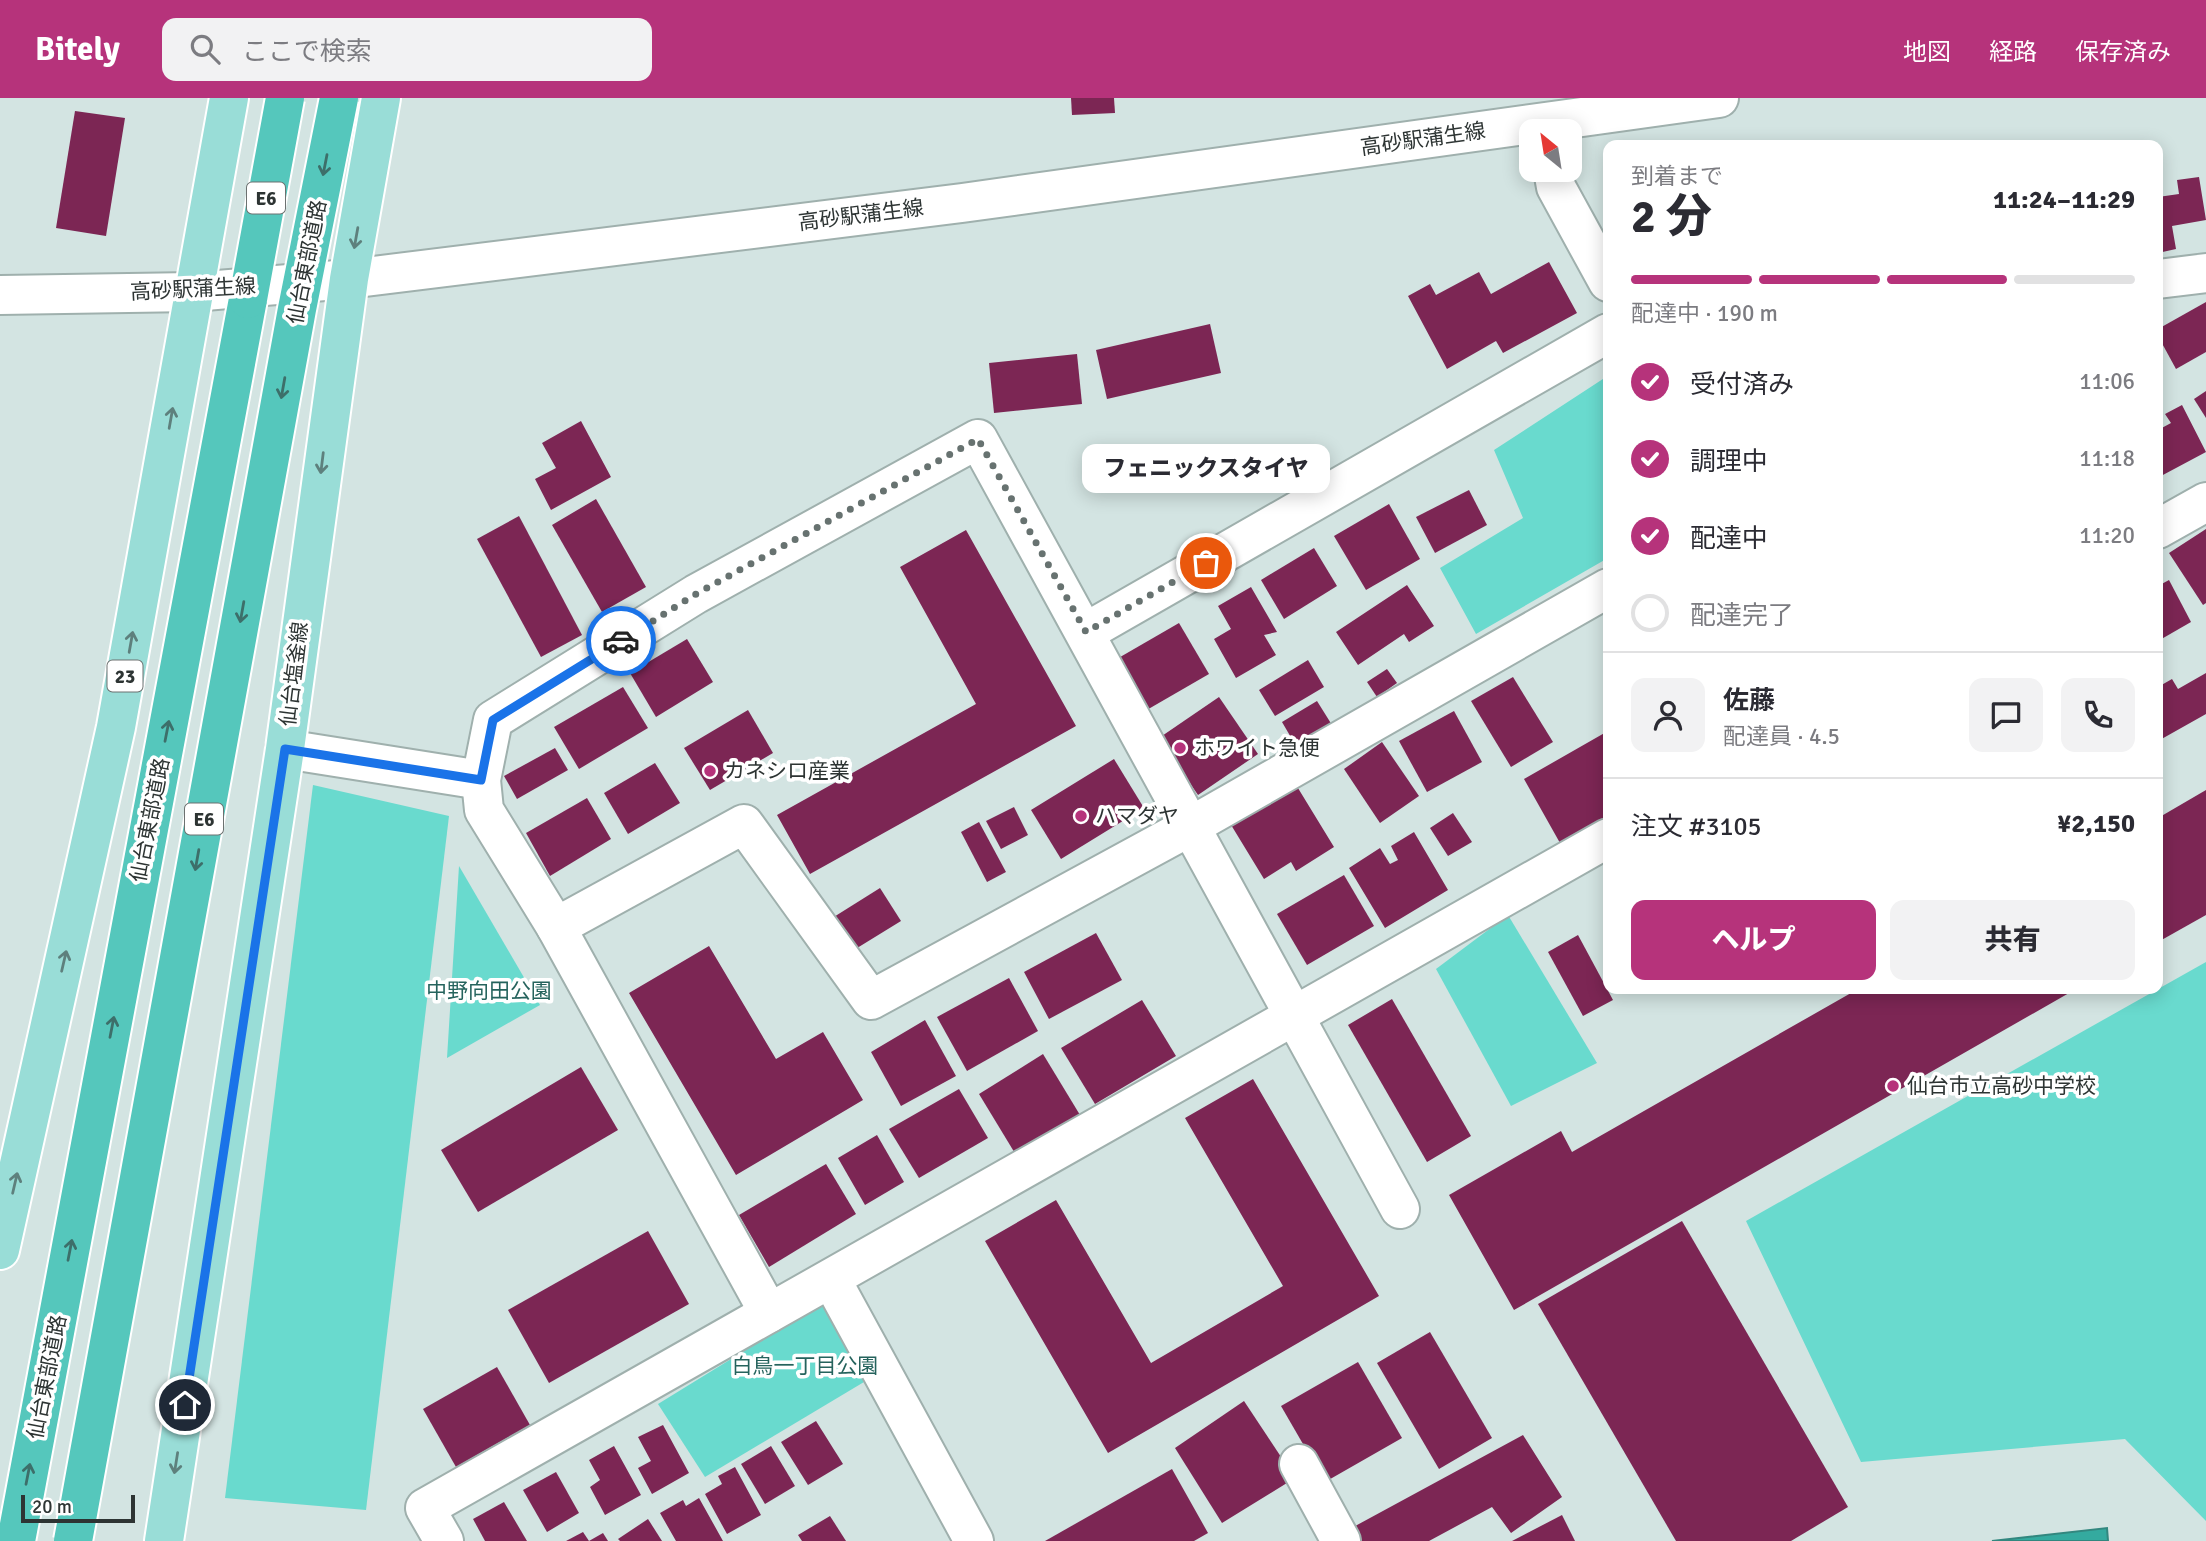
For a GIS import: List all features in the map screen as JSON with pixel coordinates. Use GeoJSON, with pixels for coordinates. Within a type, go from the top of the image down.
{"type":"FeatureCollection","features":[{"type":"Feature","properties":{"kind":"highway"},"geometry":{"type":"LineString","coordinates":[[247,299],[272,98]]}},
{"type":"Feature","properties":{"kind":"highway","name":"仙台東部道路"},"geometry":{"type":"LineString","coordinates":[[16,1541],[285,98]]}},
{"type":"Feature","properties":{"kind":"highway","name":"仙台東部道路"},"geometry":{"type":"LineString","coordinates":[[73,1541],[338,98]]}},
{"type":"Feature","properties":{"kind":"main road","name":"23"},"geometry":{"type":"LineString","coordinates":[[0,1250],[116,727],[229,98]]}},
{"type":"Feature","properties":{"kind":"main road","name":"仙台塩釜線"},"geometry":{"type":"LineString","coordinates":[[164,1541],[285,749],[349,278],[381,98]]}},
{"type":"Feature","properties":{"kind":"street","name":"高砂駅蒲生線"},"geometry":{"type":"LineString","coordinates":[[1582,120],[1719,98]]}},
{"type":"Feature","properties":{"kind":"street","name":"高砂駅蒲生線"},"geometry":{"type":"LineString","coordinates":[[0,295],[193,292],[349,278],[962,203],[1519,129]]}},
{"type":"Feature","properties":{"kind":"street"},"geometry":{"type":"LineString","coordinates":[[1555,182],[1603,273]]}},
{"type":"Feature","properties":{"kind":"street"},"geometry":{"type":"LineString","coordinates":[[2163,278],[2206,273]]}},
{"type":"Feature","properties":{"kind":"street"},"geometry":{"type":"LineString","coordinates":[[1086,632],[1603,335]]}},
{"type":"Feature","properties":{"kind":"street"},"geometry":{"type":"LineString","coordinates":[[769,1313],[556,928],[484,810],[481,780],[493,720],[696,594],[978,439],[1400,1209]]}},
{"type":"Feature","properties":{"kind":"street"},"geometry":{"type":"LineString","coordinates":[[2163,526],[2206,502]]}},
{"type":"Feature","properties":{"kind":"street"},"geometry":{"type":"LineString","coordinates":[[556,928],[744,824],[871,1000],[1191,825],[1603,591]]}},
{"type":"Feature","properties":{"kind":"street"},"geometry":{"type":"LineString","coordinates":[[285,749],[481,780]]}},
{"type":"Feature","properties":{"kind":"street"},"geometry":{"type":"LineString","coordinates":[[444,1541],[425,1508],[1603,841]]}},
{"type":"Feature","properties":{"kind":"street"},"geometry":{"type":"LineString","coordinates":[[831,1279],[974,1541]]}},
{"type":"Feature","properties":{"kind":"street"},"geometry":{"type":"LineString","coordinates":[[1299,1464],[1341,1541]]}},
{"type":"Feature","properties":{"kind":"green space"},"geometry":{"type":"Polygon","coordinates":[[[1603,379],[1603,561],[1476,634],[1440,568],[1523,518],[1494,450],[1603,379]]]}},
{"type":"Feature","properties":{"kind":"green space"},"geometry":{"type":"Polygon","coordinates":[[[313,785],[449,816],[366,1510],[225,1498],[313,785]]]}},
{"type":"Feature","properties":{"kind":"green space","name":"中野向田公園"},"geometry":{"type":"Polygon","coordinates":[[[459,866],[540,1005],[447,1058],[459,866]]]}},
{"type":"Feature","properties":{"kind":"green space"},"geometry":{"type":"Polygon","coordinates":[[[1508,915],[1597,1063],[1511,1106],[1436,969],[1508,915]]]}},
{"type":"Feature","properties":{"kind":"green space"},"geometry":{"type":"Polygon","coordinates":[[[2206,962],[2206,1521],[2125,1439],[1861,1462],[1746,1221],[2149,994],[2163,994],[2163,986],[2206,962]]]}},
{"type":"Feature","properties":{"kind":"green space","name":"白鳥一丁目公園"},"geometry":{"type":"Polygon","coordinates":[[[822,1303],[864,1382],[705,1477],[658,1404],[822,1303]]]}},
{"type":"Feature","properties":{"kind":"shaded area"},"geometry":{"type":"Polygon","coordinates":[[[2107,1528],[2108,1541],[1992,1541],[2107,1528]]]}},
{"type":"Feature","properties":{"kind":"building"},"geometry":{"type":"Polygon","coordinates":[[[1071,98],[1114,98],[1115,113],[1072,115],[1071,98]]]}},
{"type":"Feature","properties":{"kind":"building"},"geometry":{"type":"Polygon","coordinates":[[[75,111],[125,118],[106,236],[56,228],[75,111]]]}},
{"type":"Feature","properties":{"kind":"building"},"geometry":{"type":"Polygon","coordinates":[[[2199,177],[2206,220],[2172,226],[2176,249],[2163,252],[2163,196],[2179,194],[2177,180],[2199,177]]]}},
{"type":"Feature","properties":{"kind":"building"},"geometry":{"type":"Polygon","coordinates":[[[1549,262],[1577,313],[1503,353],[1496,341],[1447,369],[1408,296],[1430,284],[1436,295],[1479,272],[1491,294],[1549,262]]]}},
{"type":"Feature","properties":{"kind":"building"},"geometry":{"type":"Polygon","coordinates":[[[2206,302],[2206,352],[2176,369],[2163,345],[2163,326],[2206,302]]]}},
{"type":"Feature","properties":{"kind":"building"},"geometry":{"type":"Polygon","coordinates":[[[1210,324],[1221,373],[1107,399],[1096,350],[1210,324]]]}},
{"type":"Feature","properties":{"kind":"building"},"geometry":{"type":"Polygon","coordinates":[[[1077,354],[1082,404],[994,413],[989,363],[1077,354]]]}},
{"type":"Feature","properties":{"kind":"building"},"geometry":{"type":"Polygon","coordinates":[[[2206,391],[2206,418],[2194,399],[2206,391]]]}},
{"type":"Feature","properties":{"kind":"building"},"geometry":{"type":"Polygon","coordinates":[[[2182,405],[2206,452],[2163,475],[2163,427],[2171,423],[2165,414],[2182,405]]]}},
{"type":"Feature","properties":{"kind":"building"},"geometry":{"type":"Polygon","coordinates":[[[581,421],[611,477],[551,510],[535,479],[556,468],[542,443],[581,421]]]}},
{"type":"Feature","properties":{"kind":"building"},"geometry":{"type":"Polygon","coordinates":[[[1469,490],[1487,525],[1435,553],[1416,517],[1469,490]]]}},
{"type":"Feature","properties":{"kind":"building"},"geometry":{"type":"Polygon","coordinates":[[[596,499],[646,587],[602,612],[552,525],[596,499]]]}},
{"type":"Feature","properties":{"kind":"building"},"geometry":{"type":"Polygon","coordinates":[[[1389,504],[1420,559],[1366,590],[1334,536],[1389,504]]]}},
{"type":"Feature","properties":{"kind":"building"},"geometry":{"type":"Polygon","coordinates":[[[519,516],[582,635],[541,657],[477,539],[519,516]]]}},
{"type":"Feature","properties":{"kind":"building"},"geometry":{"type":"Polygon","coordinates":[[[2206,529],[2206,603],[2203,605],[2169,553],[2206,529]]]}},
{"type":"Feature","properties":{"kind":"building"},"geometry":{"type":"Polygon","coordinates":[[[966,530],[1076,726],[810,874],[777,815],[976,704],[900,567],[966,530]]]}},
{"type":"Feature","properties":{"kind":"building"},"geometry":{"type":"Polygon","coordinates":[[[1314,548],[1337,586],[1284,619],[1261,580],[1314,548]]]}},
{"type":"Feature","properties":{"kind":"building"},"geometry":{"type":"Polygon","coordinates":[[[2169,580],[2191,622],[2163,638],[2163,583],[2169,580]]]}},
{"type":"Feature","properties":{"kind":"building"},"geometry":{"type":"Polygon","coordinates":[[[1407,585],[1434,626],[1409,642],[1404,634],[1358,665],[1336,632],[1407,585]]]}},
{"type":"Feature","properties":{"kind":"building"},"geometry":{"type":"Polygon","coordinates":[[[1251,587],[1277,632],[1264,635],[1276,655],[1236,678],[1214,639],[1231,629],[1218,606],[1251,587]]]}},
{"type":"Feature","properties":{"kind":"building"},"geometry":{"type":"Polygon","coordinates":[[[1179,623],[1209,674],[1145,711],[1115,660],[1179,623]]]}},
{"type":"Feature","properties":{"kind":"building"},"geometry":{"type":"Polygon","coordinates":[[[687,639],[713,682],[656,717],[630,673],[687,639]]]}},
{"type":"Feature","properties":{"kind":"building"},"geometry":{"type":"Polygon","coordinates":[[[1308,660],[1324,687],[1275,716],[1259,690],[1308,660]]]}},
{"type":"Feature","properties":{"kind":"building"},"geometry":{"type":"Polygon","coordinates":[[[1387,669],[1397,683],[1377,697],[1367,682],[1387,669]]]}},
{"type":"Feature","properties":{"kind":"building"},"geometry":{"type":"Polygon","coordinates":[[[2206,673],[2206,714],[2163,738],[2163,684],[2172,679],[2178,689],[2206,673]]]}},
{"type":"Feature","properties":{"kind":"building"},"geometry":{"type":"Polygon","coordinates":[[[1513,677],[1553,742],[1511,767],[1471,701],[1513,677]]]}},
{"type":"Feature","properties":{"kind":"building"},"geometry":{"type":"Polygon","coordinates":[[[623,687],[648,728],[579,769],[554,727],[623,687]]]}},
{"type":"Feature","properties":{"kind":"building"},"geometry":{"type":"Polygon","coordinates":[[[1219,697],[1258,754],[1198,795],[1159,738],[1219,697]]]}},
{"type":"Feature","properties":{"kind":"building"},"geometry":{"type":"Polygon","coordinates":[[[1317,701],[1332,725],[1296,746],[1282,722],[1317,701]]]}},
{"type":"Feature","properties":{"kind":"building"},"geometry":{"type":"Polygon","coordinates":[[[748,710],[773,753],[710,790],[684,748],[748,710]]]}},
{"type":"Feature","properties":{"kind":"building"},"geometry":{"type":"Polygon","coordinates":[[[1454,711],[1482,762],[1427,792],[1399,741],[1454,711]]]}},
{"type":"Feature","properties":{"kind":"building"},"geometry":{"type":"Polygon","coordinates":[[[1603,734],[1603,818],[1560,843],[1524,779],[1603,734]]]}},
{"type":"Feature","properties":{"kind":"building"},"geometry":{"type":"Polygon","coordinates":[[[1382,742],[1419,796],[1380,823],[1344,769],[1382,742]]]}},
{"type":"Feature","properties":{"kind":"building"},"geometry":{"type":"Polygon","coordinates":[[[555,748],[568,770],[517,799],[504,776],[555,748]]]}},
{"type":"Feature","properties":{"kind":"building"},"geometry":{"type":"Polygon","coordinates":[[[1114,759],[1144,808],[1061,859],[1031,810],[1114,759]]]}},
{"type":"Feature","properties":{"kind":"building"},"geometry":{"type":"Polygon","coordinates":[[[655,763],[680,803],[628,834],[604,793],[655,763]]]}},
{"type":"Feature","properties":{"kind":"building"},"geometry":{"type":"Polygon","coordinates":[[[1290,775],[1334,847],[1296,871],[1291,862],[1264,879],[1225,815],[1290,775]]]}},
{"type":"Feature","properties":{"kind":"building"},"geometry":{"type":"Polygon","coordinates":[[[2206,790],[2206,915],[2163,939],[2163,815],[2206,790]]]}},
{"type":"Feature","properties":{"kind":"building"},"geometry":{"type":"Polygon","coordinates":[[[587,798],[611,839],[550,876],[526,833],[587,798]]]}},
{"type":"Feature","properties":{"kind":"building"},"geometry":{"type":"Polygon","coordinates":[[[1014,807],[1028,835],[1001,849],[986,821],[1014,807]]]}},
{"type":"Feature","properties":{"kind":"building"},"geometry":{"type":"Polygon","coordinates":[[[1453,813],[1472,842],[1448,856],[1430,828],[1453,813]]]}},
{"type":"Feature","properties":{"kind":"building"},"geometry":{"type":"Polygon","coordinates":[[[979,822],[1006,872],[987,882],[961,832],[979,822]]]}},
{"type":"Feature","properties":{"kind":"building"},"geometry":{"type":"Polygon","coordinates":[[[1414,832],[1448,890],[1385,928],[1349,868],[1380,848],[1390,864],[1398,860],[1391,846],[1414,832]]]}},
{"type":"Feature","properties":{"kind":"building"},"geometry":{"type":"Polygon","coordinates":[[[1344,875],[1374,926],[1307,965],[1277,914],[1344,875]]]}},
{"type":"Feature","properties":{"kind":"building"},"geometry":{"type":"Polygon","coordinates":[[[880,888],[901,921],[849,953],[829,920],[880,888]]]}},
{"type":"Feature","properties":{"kind":"building"},"geometry":{"type":"Polygon","coordinates":[[[1096,933],[1122,980],[1049,1019],[1024,972],[1096,933]]]}},
{"type":"Feature","properties":{"kind":"building"},"geometry":{"type":"Polygon","coordinates":[[[1578,935],[1603,981],[1603,994],[1610,994],[1613,1000],[1583,1016],[1548,952],[1578,935]]]}},
{"type":"Feature","properties":{"kind":"building"},"geometry":{"type":"Polygon","coordinates":[[[709,946],[776,1059],[823,1032],[863,1100],[736,1175],[629,993],[709,946]]]}},
{"type":"Feature","properties":{"kind":"building"},"geometry":{"type":"Polygon","coordinates":[[[1009,978],[1038,1031],[967,1071],[937,1017],[1009,978]]]}},
{"type":"Feature","properties":{"kind":"building"},"geometry":{"type":"Polygon","coordinates":[[[1849,994],[2067,994],[1514,1310],[1449,1195],[1561,1131],[1572,1152],[1849,994]]]}},
{"type":"Feature","properties":{"kind":"building"},"geometry":{"type":"Polygon","coordinates":[[[1392,999],[1471,1136],[1427,1162],[1348,1025],[1392,999]]]}},
{"type":"Feature","properties":{"kind":"building"},"geometry":{"type":"Polygon","coordinates":[[[1142,1000],[1176,1056],[1095,1104],[1061,1048],[1142,1000]]]}},
{"type":"Feature","properties":{"kind":"building"},"geometry":{"type":"Polygon","coordinates":[[[925,1020],[956,1076],[901,1106],[871,1052],[925,1020]]]}},
{"type":"Feature","properties":{"kind":"building"},"geometry":{"type":"Polygon","coordinates":[[[1043,1054],[1080,1115],[1016,1155],[979,1094],[1043,1054]]]}},
{"type":"Feature","properties":{"kind":"building"},"geometry":{"type":"Polygon","coordinates":[[[581,1067],[618,1130],[478,1212],[441,1150],[581,1067]]]}},
{"type":"Feature","properties":{"kind":"building"},"geometry":{"type":"Polygon","coordinates":[[[1253,1079],[1379,1296],[1108,1453],[985,1241],[1056,1200],[1151,1363],[1283,1286],[1185,1118],[1253,1079]]]}},
{"type":"Feature","properties":{"kind":"building"},"geometry":{"type":"Polygon","coordinates":[[[959,1089],[988,1138],[919,1178],[889,1129],[959,1089]]]}},
{"type":"Feature","properties":{"kind":"building"},"geometry":{"type":"Polygon","coordinates":[[[877,1135],[904,1182],[865,1205],[838,1158],[877,1135]]]}},
{"type":"Feature","properties":{"kind":"building"},"geometry":{"type":"Polygon","coordinates":[[[826,1164],[856,1214],[769,1267],[739,1215],[826,1164]]]}},
{"type":"Feature","properties":{"kind":"building"},"geometry":{"type":"Polygon","coordinates":[[[1682,1221],[1848,1507],[1791,1541],[1676,1541],[1538,1304],[1682,1221]]]}},
{"type":"Feature","properties":{"kind":"building"},"geometry":{"type":"Polygon","coordinates":[[[648,1231],[689,1304],[549,1383],[508,1310],[648,1231]]]}},
{"type":"Feature","properties":{"kind":"building"},"geometry":{"type":"Polygon","coordinates":[[[1430,1332],[1492,1438],[1439,1469],[1377,1363],[1430,1332]]]}},
{"type":"Feature","properties":{"kind":"building"},"geometry":{"type":"Polygon","coordinates":[[[1358,1362],[1402,1438],[1325,1482],[1281,1406],[1358,1362]]]}},
{"type":"Feature","properties":{"kind":"building"},"geometry":{"type":"Polygon","coordinates":[[[497,1367],[530,1425],[456,1467],[423,1409],[497,1367]]]}},
{"type":"Feature","properties":{"kind":"building"},"geometry":{"type":"Polygon","coordinates":[[[1244,1401],[1295,1478],[1222,1523],[1175,1448],[1244,1401]]]}},
{"type":"Feature","properties":{"kind":"building"},"geometry":{"type":"Polygon","coordinates":[[[816,1421],[843,1464],[808,1485],[781,1442],[816,1421]]]}},
{"type":"Feature","properties":{"kind":"building"},"geometry":{"type":"Polygon","coordinates":[[[663,1425],[689,1473],[652,1494],[638,1468],[651,1461],[638,1437],[663,1425]]]}},
{"type":"Feature","properties":{"kind":"building"},"geometry":{"type":"Polygon","coordinates":[[[1523,1435],[1562,1497],[1511,1533],[1492,1507],[1429,1541],[1352,1541],[1346,1531],[1523,1435]]]}},
{"type":"Feature","properties":{"kind":"building"},"geometry":{"type":"Polygon","coordinates":[[[614,1446],[641,1495],[605,1515],[590,1487],[600,1480],[589,1460],[614,1446]]]}},
{"type":"Feature","properties":{"kind":"building"},"geometry":{"type":"Polygon","coordinates":[[[771,1446],[795,1486],[765,1504],[741,1464],[771,1446]]]}},
{"type":"Feature","properties":{"kind":"building"},"geometry":{"type":"Polygon","coordinates":[[[735,1467],[761,1515],[727,1534],[705,1494],[722,1484],[718,1476],[735,1467]]]}},
{"type":"Feature","properties":{"kind":"building"},"geometry":{"type":"Polygon","coordinates":[[[1172,1469],[1208,1533],[1194,1541],[1045,1541],[1172,1469]]]}},
{"type":"Feature","properties":{"kind":"building"},"geometry":{"type":"Polygon","coordinates":[[[556,1472],[579,1513],[547,1532],[523,1490],[556,1472]]]}},
{"type":"Feature","properties":{"kind":"building"},"geometry":{"type":"Polygon","coordinates":[[[699,1498],[723,1541],[676,1541],[660,1513],[683,1500],[686,1506],[699,1498]]]}},
{"type":"Feature","properties":{"kind":"building"},"geometry":{"type":"Polygon","coordinates":[[[504,1502],[527,1541],[485,1541],[473,1519],[504,1502]]]}},
{"type":"Feature","properties":{"kind":"building"},"geometry":{"type":"Polygon","coordinates":[[[1562,1515],[1575,1541],[1512,1541],[1562,1515]]]}},
{"type":"Feature","properties":{"kind":"building"},"geometry":{"type":"Polygon","coordinates":[[[830,1516],[846,1541],[802,1541],[798,1535],[830,1516]]]}},
{"type":"Feature","properties":{"kind":"building"},"geometry":{"type":"Polygon","coordinates":[[[648,1519],[662,1541],[618,1539],[648,1519]]]}},
{"type":"Feature","properties":{"kind":"building"},"geometry":{"type":"Polygon","coordinates":[[[583,1532],[589,1541],[566,1541],[583,1532]]]}},
{"type":"Feature","properties":{"kind":"building"},"geometry":{"type":"Polygon","coordinates":[[[603,1533],[608,1541],[589,1541],[603,1533]]]}},
{"type":"Feature","properties":{"kind":"way so far"},"geometry":{"type":"LineString","coordinates":[[621,641],[696,594],[978,439],[1086,632],[1206,563]]}},
{"type":"Feature","properties":{"kind":"place","name":"フェニックスタイヤ"},"geometry":{"type":"Point","coordinates":[1206,563]}},
{"type":"Feature","properties":{"kind":"place","name":"ホワイト急便"},"geometry":{"type":"Point","coordinates":[1180,748]}},
{"type":"Feature","properties":{"kind":"place","name":"カネシロ産業"},"geometry":{"type":"Point","coordinates":[710,771]}},
{"type":"Feature","properties":{"kind":"place","name":"ハマダヤ"},"geometry":{"type":"Point","coordinates":[1081,816]}},
{"type":"Feature","properties":{"kind":"place","name":"仙台市立高砂中学校"},"geometry":{"type":"Point","coordinates":[1893,1086]}},
{"type":"Feature","properties":{"kind":"route"},"geometry":{"type":"LineString","coordinates":[[185,1405],[285,749],[481,780],[493,720],[621,641]]}}]}
